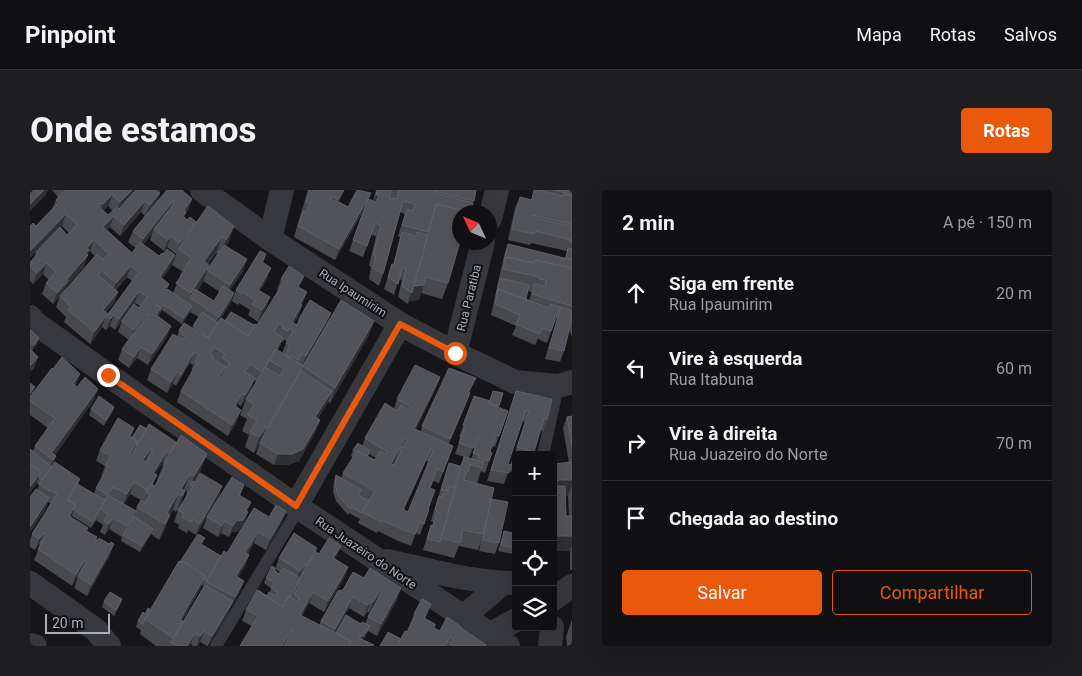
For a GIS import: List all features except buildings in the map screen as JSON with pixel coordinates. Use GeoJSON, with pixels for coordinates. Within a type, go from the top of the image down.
{"type":"FeatureCollection","features":[{"type":"Feature","properties":{"kind":"street","name":"Rua Ipaumirim"},"geometry":{"type":"LineString","coordinates":[[202,190],[270,239],[400,324],[515,382],[565,384]]}},
{"type":"Feature","properties":{"kind":"street"},"geometry":{"type":"LineString","coordinates":[[270,239],[282,190]]}},
{"type":"Feature","properties":{"kind":"street"},"geometry":{"type":"LineString","coordinates":[[493,205],[497,190]]}},
{"type":"Feature","properties":{"kind":"street","name":"Rua Paratiba"},"geometry":{"type":"LineString","coordinates":[[455,353],[482,250]]}},
{"type":"Feature","properties":{"kind":"street","name":"Rua Juazeiro do Norte"},"geometry":{"type":"LineString","coordinates":[[30,317],[35,323],[108,375],[297,507],[499,640]]}},
{"type":"Feature","properties":{"kind":"street"},"geometry":{"type":"LineString","coordinates":[[297,507],[400,324]]}},
{"type":"Feature","properties":{"kind":"street"},"geometry":{"type":"LineString","coordinates":[[373,558],[458,576],[512,582]]}},
{"type":"Feature","properties":{"kind":"street"},"geometry":{"type":"LineString","coordinates":[[463,617],[512,582]]}},
{"type":"Feature","properties":{"kind":"street"},"geometry":{"type":"LineString","coordinates":[[30,583],[96,630],[109,646]]}},
{"type":"Feature","properties":{"kind":"street"},"geometry":{"type":"LineString","coordinates":[[499,640],[512,625]]}},
{"type":"Feature","properties":{"kind":"street"},"geometry":{"type":"LineString","coordinates":[[550,646],[552,631]]}},
{"type":"Feature","properties":{"kind":"street"},"geometry":{"type":"LineString","coordinates":[[30,644],[35,646]]}},
{"type":"Feature","properties":{"kind":"lane"},"geometry":{"type":"LineString","coordinates":[[544,451],[565,384]]}},
{"type":"Feature","properties":{"kind":"lane"},"geometry":{"type":"LineString","coordinates":[[216,646],[297,507]]}},
{"type":"Feature","properties":{"kind":"route"},"geometry":{"type":"LineString","coordinates":[[108,375],[296,506],[400,324],[455,353]]}}]}
